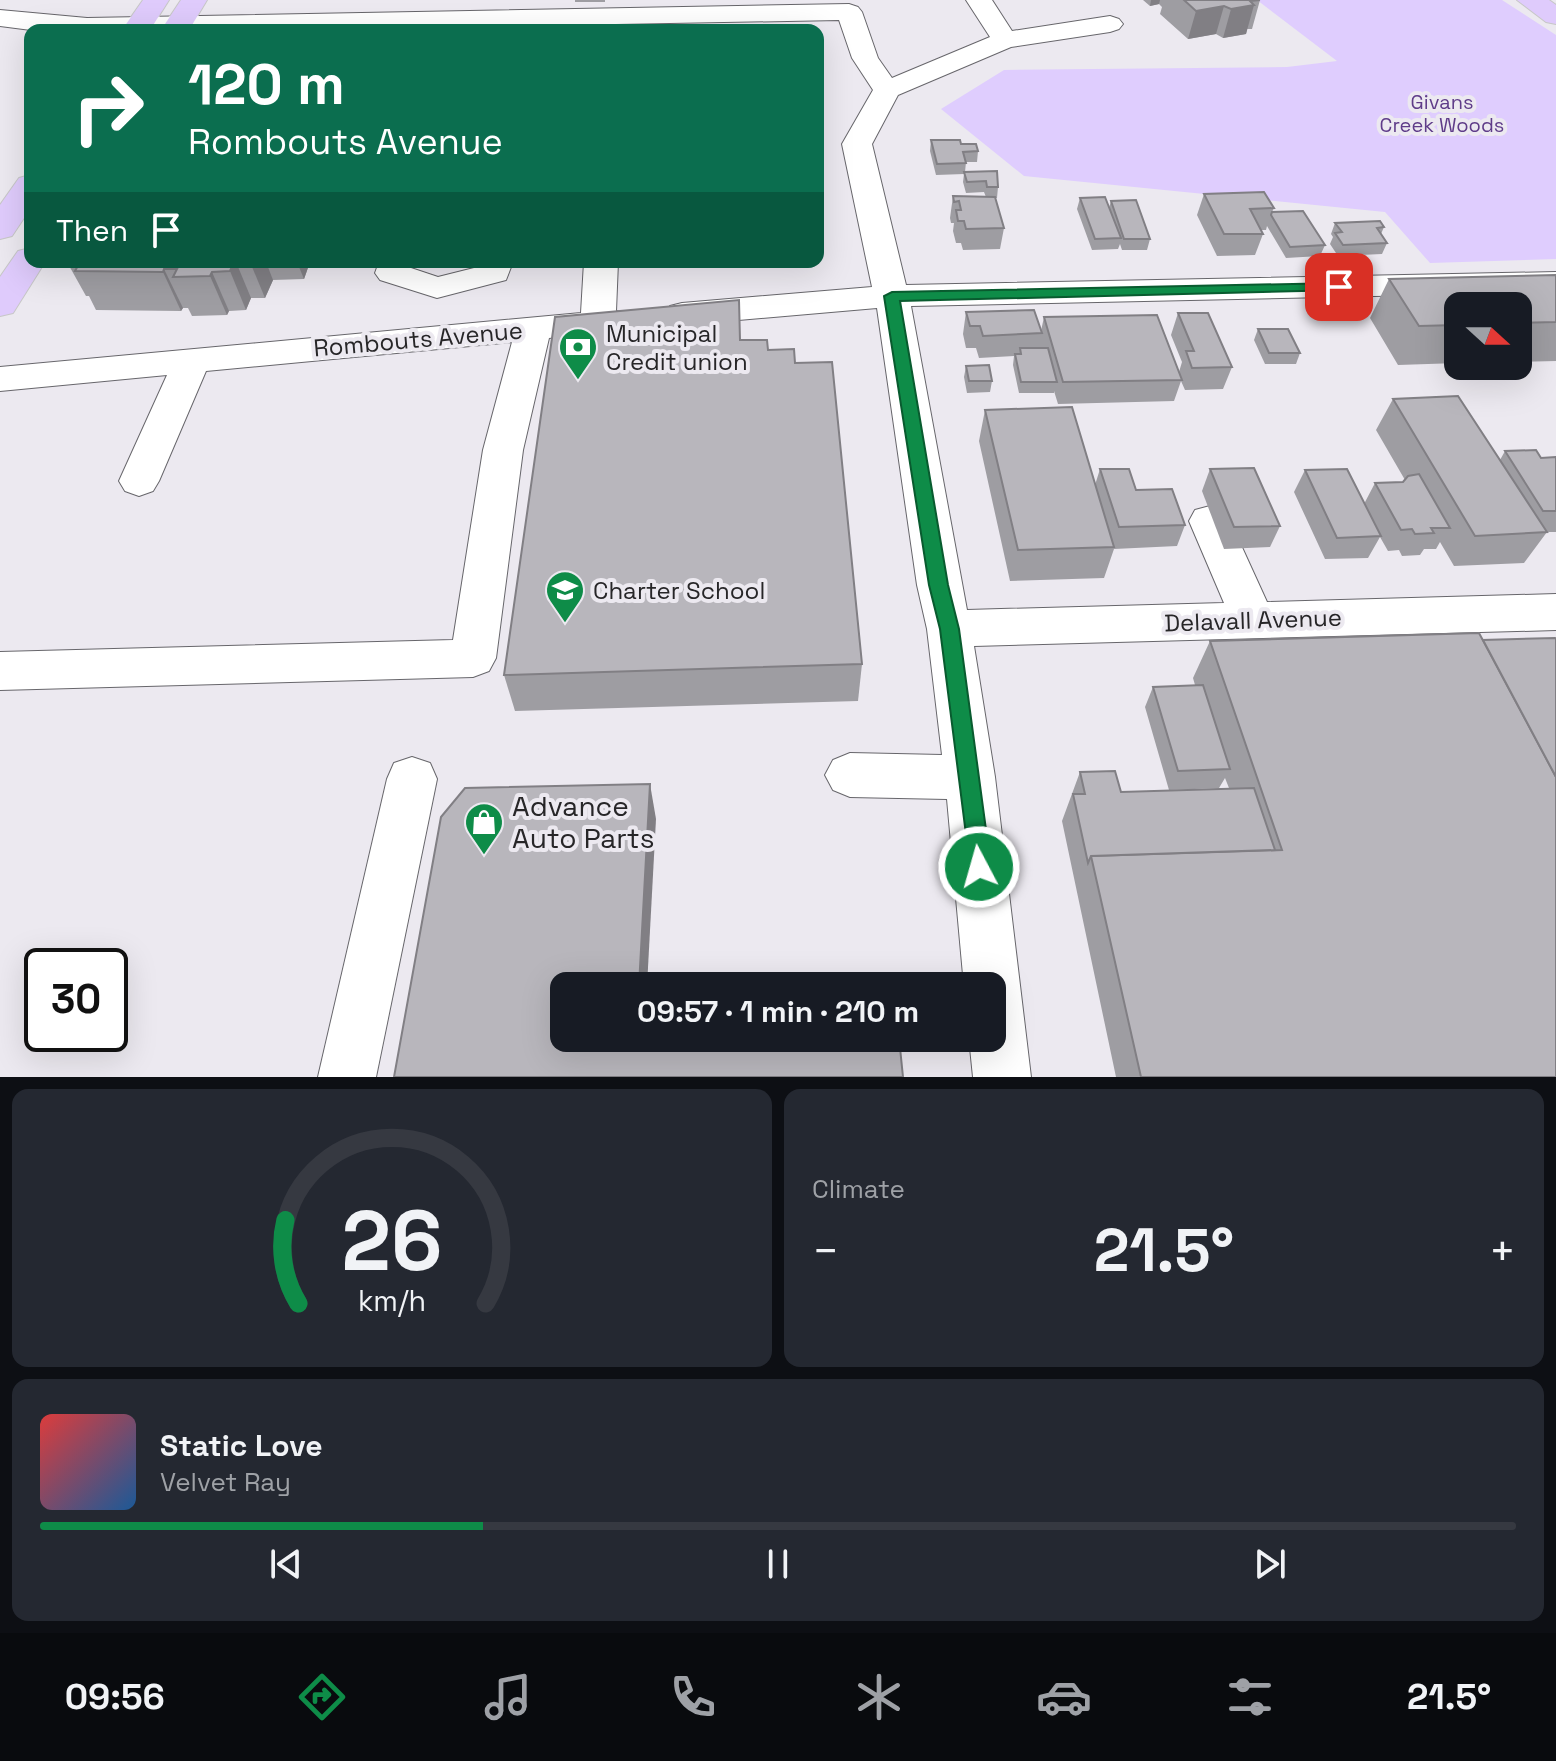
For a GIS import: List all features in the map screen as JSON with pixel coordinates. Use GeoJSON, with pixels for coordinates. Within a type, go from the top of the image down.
{"type":"FeatureCollection","features":[{"type":"Feature","properties":{"kind":"main road"},"geometry":{"type":"LineString","coordinates":[[140,24],[156,0]]}},
{"type":"Feature","properties":{"kind":"main road"},"geometry":{"type":"LineString","coordinates":[[179,24],[194,0]]}},
{"type":"Feature","properties":{"kind":"main road"},"geometry":{"type":"LineString","coordinates":[[1530,0],[1556,16]]}},
{"type":"Feature","properties":{"kind":"main road"},"geometry":{"type":"LineString","coordinates":[[0,229],[24,194]]}},
{"type":"Feature","properties":{"kind":"main road"},"geometry":{"type":"LineString","coordinates":[[0,305],[24,267]]}},
{"type":"Feature","properties":{"kind":"street"},"geometry":{"type":"LineString","coordinates":[[979,0],[1005,40]]}},
{"type":"Feature","properties":{"kind":"street"},"geometry":{"type":"LineString","coordinates":[[204,24],[231,21],[849,12],[865,58],[887,90]]}},
{"type":"Feature","properties":{"kind":"street"},"geometry":{"type":"LineString","coordinates":[[0,18],[45,24]]}},
{"type":"Feature","properties":{"kind":"street"},"geometry":{"type":"LineString","coordinates":[[1002,1077],[970,777],[949,629],[939,585],[892,296],[857,144],[887,90],[1005,40],[1110,24]]}},
{"type":"Feature","properties":{"kind":"street"},"geometry":{"type":"LineString","coordinates":[[394,268],[392,273],[437,288],[494,273],[495,268]]}},
{"type":"Feature","properties":{"kind":"street"},"geometry":{"type":"LineString","coordinates":[[598,322],[601,268]]}},
{"type":"Feature","properties":{"kind":"street","name":"Rombouts Avenue"},"geometry":{"type":"LineString","coordinates":[[0,379],[892,296],[1556,282]]}},
{"type":"Feature","properties":{"kind":"street"},"geometry":{"type":"LineString","coordinates":[[430,338],[437,288]]}},
{"type":"Feature","properties":{"kind":"street"},"geometry":{"type":"LineString","coordinates":[[0,671],[473,658],[497,475],[520,370],[534,328]]}},
{"type":"Feature","properties":{"kind":"street"},"geometry":{"type":"LineString","coordinates":[[139,481],[192,361]]}},
{"type":"Feature","properties":{"kind":"street"},"geometry":{"type":"LineString","coordinates":[[1210,521],[1253,620]]}},
{"type":"Feature","properties":{"kind":"street","name":"Delavall Avenue"},"geometry":{"type":"LineString","coordinates":[[949,629],[1556,612]]}},
{"type":"Feature","properties":{"kind":"street"},"geometry":{"type":"LineString","coordinates":[[850,775],[970,777]]}},
{"type":"Feature","properties":{"kind":"street"},"geometry":{"type":"LineString","coordinates":[[347,1077],[412,779]]}},
{"type":"Feature","properties":{"kind":"green space","name":"Givans Creek Woods"},"geometry":{"type":"Polygon","coordinates":[[[1257,0],[1502,0],[1556,35],[1556,259],[1430,263],[1385,212],[1024,176],[941,109],[1004,70],[1287,67],[1337,61],[1257,0]]]}},
{"type":"Feature","properties":{"kind":"building"},"geometry":{"type":"Polygon","coordinates":[[[1184,0],[1260,0],[1250,1],[1254,5],[1231,9],[1224,6],[1196,11],[1184,0]]]}},
{"type":"Feature","properties":{"kind":"building"},"geometry":{"type":"Polygon","coordinates":[[[931,140],[960,140],[961,144],[976,144],[978,151],[963,152],[966,163],[937,164],[931,140]]]}},
{"type":"Feature","properties":{"kind":"building"},"geometry":{"type":"Polygon","coordinates":[[[997,171],[998,187],[987,187],[986,181],[967,182],[964,172],[997,171]]]}},
{"type":"Feature","properties":{"kind":"building"},"geometry":{"type":"Polygon","coordinates":[[[1264,192],[1274,208],[1250,209],[1263,234],[1224,234],[1204,194],[1264,192]]]}},
{"type":"Feature","properties":{"kind":"building"},"geometry":{"type":"Polygon","coordinates":[[[953,196],[995,197],[1004,228],[966,229],[964,221],[958,221],[956,210],[961,210],[959,201],[954,202],[953,196]]]}},
{"type":"Feature","properties":{"kind":"building"},"geometry":{"type":"Polygon","coordinates":[[[1105,197],[1121,238],[1095,239],[1080,198],[1105,197]]]}},
{"type":"Feature","properties":{"kind":"building"},"geometry":{"type":"Polygon","coordinates":[[[1136,200],[1150,239],[1124,239],[1111,201],[1136,200]]]}},
{"type":"Feature","properties":{"kind":"building"},"geometry":{"type":"Polygon","coordinates":[[[1303,211],[1325,245],[1290,247],[1271,215],[1272,212],[1303,211]]]}},
{"type":"Feature","properties":{"kind":"building"},"geometry":{"type":"Polygon","coordinates":[[[1380,221],[1384,227],[1377,228],[1387,243],[1343,245],[1335,233],[1342,232],[1335,223],[1380,221]]]}},
{"type":"Feature","properties":{"kind":"building"},"geometry":{"type":"Polygon","coordinates":[[[77,268],[231,268],[230,271],[212,272],[210,276],[173,277],[177,269],[164,269],[163,272],[75,271],[77,268]]]}},
{"type":"Feature","properties":{"kind":"building"},"geometry":{"type":"Polygon","coordinates":[[[1556,275],[1556,322],[1532,323],[1532,292],[1444,292],[1444,325],[1419,326],[1389,279],[1556,275]]]}},
{"type":"Feature","properties":{"kind":"building"},"geometry":{"type":"Polygon","coordinates":[[[739,300],[740,340],[767,340],[768,350],[794,349],[795,363],[832,362],[862,664],[504,675],[555,317],[739,300]]]}},
{"type":"Feature","properties":{"kind":"building"},"geometry":{"type":"Polygon","coordinates":[[[1034,310],[1042,333],[983,336],[980,326],[970,326],[966,312],[1034,310]]]}},
{"type":"Feature","properties":{"kind":"building"},"geometry":{"type":"Polygon","coordinates":[[[1178,313],[1208,313],[1232,367],[1192,368],[1186,351],[1194,351],[1178,313]]]}},
{"type":"Feature","properties":{"kind":"building"},"geometry":{"type":"Polygon","coordinates":[[[1157,315],[1182,380],[1063,382],[1044,317],[1157,315]]]}},
{"type":"Feature","properties":{"kind":"building"},"geometry":{"type":"Polygon","coordinates":[[[1258,329],[1288,329],[1300,353],[1269,353],[1258,329]]]}},
{"type":"Feature","properties":{"kind":"building"},"geometry":{"type":"Polygon","coordinates":[[[1020,348],[1048,348],[1057,382],[1021,382],[1015,354],[1021,354],[1020,348]]]}},
{"type":"Feature","properties":{"kind":"building"},"geometry":{"type":"Polygon","coordinates":[[[989,365],[992,381],[969,381],[966,366],[989,365]]]}},
{"type":"Feature","properties":{"kind":"building"},"geometry":{"type":"Polygon","coordinates":[[[1458,396],[1547,532],[1475,536],[1393,399],[1458,396]]]}},
{"type":"Feature","properties":{"kind":"building"},"geometry":{"type":"Polygon","coordinates":[[[1072,407],[1114,547],[1018,550],[985,410],[1072,407]]]}},
{"type":"Feature","properties":{"kind":"building"},"geometry":{"type":"Polygon","coordinates":[[[1536,450],[1541,458],[1556,457],[1556,511],[1543,511],[1505,451],[1536,450]]]}},
{"type":"Feature","properties":{"kind":"building"},"geometry":{"type":"Polygon","coordinates":[[[1254,468],[1280,526],[1234,527],[1210,469],[1254,468]]]}},
{"type":"Feature","properties":{"kind":"building"},"geometry":{"type":"Polygon","coordinates":[[[1100,469],[1129,469],[1136,490],[1172,489],[1185,525],[1119,527],[1100,469]]]}},
{"type":"Feature","properties":{"kind":"building"},"geometry":{"type":"Polygon","coordinates":[[[1347,469],[1381,536],[1337,538],[1305,470],[1347,469]]]}},
{"type":"Feature","properties":{"kind":"building"},"geometry":{"type":"Polygon","coordinates":[[[1419,474],[1450,528],[1431,528],[1434,533],[1415,534],[1412,529],[1401,530],[1375,483],[1403,482],[1408,476],[1419,474]]]}},
{"type":"Feature","properties":{"kind":"building"},"geometry":{"type":"Polygon","coordinates":[[[1479,633],[1556,777],[1556,1077],[1141,1077],[1091,856],[1282,850],[1210,641],[1479,633]]]}},
{"type":"Feature","properties":{"kind":"building"},"geometry":{"type":"Polygon","coordinates":[[[1556,639],[1556,777],[1483,640],[1556,639]]]}},
{"type":"Feature","properties":{"kind":"building"},"geometry":{"type":"Polygon","coordinates":[[[1203,685],[1230,769],[1178,771],[1153,687],[1203,685]]]}},
{"type":"Feature","properties":{"kind":"building"},"geometry":{"type":"Polygon","coordinates":[[[1115,771],[1121,792],[1254,788],[1275,850],[1091,856],[1088,863],[1073,794],[1085,794],[1080,772],[1115,771]]]}},
{"type":"Feature","properties":{"kind":"building"},"geometry":{"type":"Polygon","coordinates":[[[650,784],[640,972],[550,972],[550,1052],[900,1052],[903,1077],[394,1077],[441,817],[465,788],[650,784]]]}},
{"type":"Feature","properties":{"kind":"place","name":"Municipal Credit union"},"geometry":{"type":"Point","coordinates":[578,381]}},
{"type":"Feature","properties":{"kind":"place","name":"Charter School"},"geometry":{"type":"Point","coordinates":[565,624]}},
{"type":"Feature","properties":{"kind":"place","name":"Advance Auto Parts"},"geometry":{"type":"Point","coordinates":[484,856]}},
{"type":"Feature","properties":{"kind":"route"},"geometry":{"type":"LineString","coordinates":[[979,867],[949,629],[939,585],[892,296],[1339,287]]}}]}
